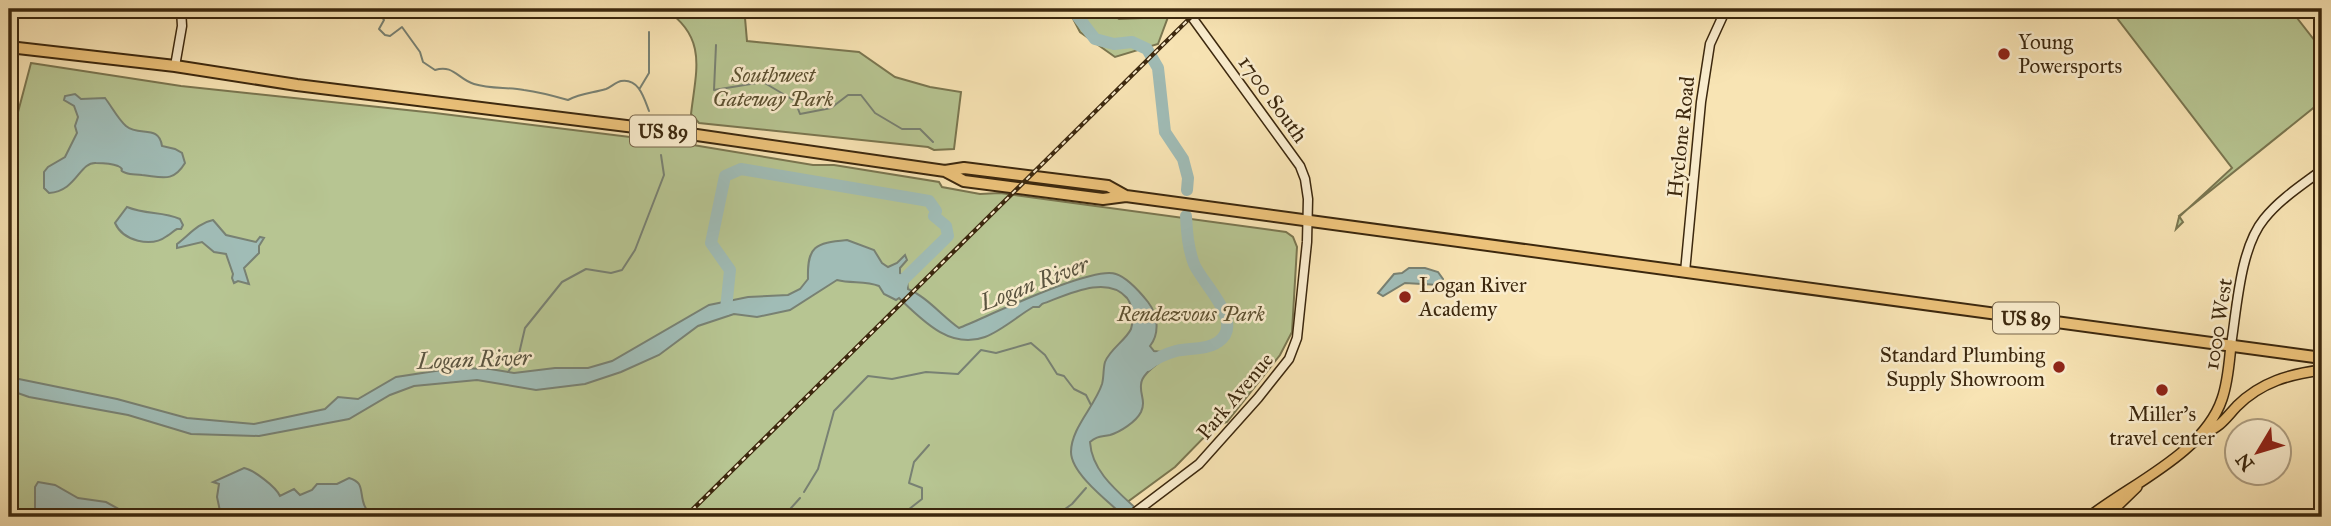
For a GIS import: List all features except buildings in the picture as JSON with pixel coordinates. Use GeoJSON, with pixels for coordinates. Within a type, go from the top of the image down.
{"type":"FeatureCollection","features":[{"type":"Feature","properties":{"kind":"highway","name":"US 89"},"geometry":{"type":"LineString","coordinates":[[9,47],[175,66],[297,85],[683,133],[945,171],[964,168],[1108,186],[1126,196],[2322,358]]}},
{"type":"Feature","properties":{"kind":"main road","name":"1000 West"},"geometry":{"type":"LineString","coordinates":[[2106,517],[2143,481],[2200,437],[2222,401],[2228,378],[2231,345]]}},
{"type":"Feature","properties":{"kind":"main road"},"geometry":{"type":"LineString","coordinates":[[2200,437],[2222,424],[2237,406],[2269,383],[2291,374],[2322,370]]}},
{"type":"Feature","properties":{"kind":"main road","name":"1000 West"},"geometry":{"type":"LineString","coordinates":[[2089,517],[2143,481]]}},
{"type":"Feature","properties":{"kind":"main road"},"geometry":{"type":"LineString","coordinates":[[2100,517],[2123,492]]}},
{"type":"Feature","properties":{"kind":"street"},"geometry":{"type":"LineString","coordinates":[[175,66],[182,26],[181,9]]}},
{"type":"Feature","properties":{"kind":"street","name":"1700 South"},"geometry":{"type":"LineString","coordinates":[[1186,9],[1300,166],[1308,199],[1308,220]]}},
{"type":"Feature","properties":{"kind":"street","name":"Hyclone Road"},"geometry":{"type":"LineString","coordinates":[[1685,272],[1706,67],[1710,44],[1726,9]]}},
{"type":"Feature","properties":{"kind":"street","name":"1000 West"},"geometry":{"type":"LineString","coordinates":[[2231,345],[2245,262],[2252,239],[2262,221],[2282,200],[2322,170]]}},
{"type":"Feature","properties":{"kind":"street","name":"Park Avenue"},"geometry":{"type":"LineString","coordinates":[[1129,517],[1199,464],[1289,359],[1297,338],[1302,306],[1308,220]]}},
{"type":"Feature","properties":{"kind":"green space","name":"Southwest Gateway Park"},"geometry":{"type":"Polygon","coordinates":[[[665,9],[710,9],[712,14],[745,18],[747,41],[859,52],[895,77],[961,92],[954,149],[934,150],[928,147],[699,123],[691,114],[696,69],[693,43],[679,20],[665,9]]]}},
{"type":"Feature","properties":{"kind":"green space"},"geometry":{"type":"Polygon","coordinates":[[[1068,9],[1106,9],[1119,19],[1168,17],[1158,44],[1115,57],[1080,32],[1068,9]]]}},
{"type":"Feature","properties":{"kind":"green space"},"geometry":{"type":"Polygon","coordinates":[[[2110,9],[2290,9],[2322,50],[2322,101],[2187,209],[2232,168],[2110,9]]]}},
{"type":"Feature","properties":{"kind":"green space","name":"Rendezvous Park"},"geometry":{"type":"Polygon","coordinates":[[[31,63],[181,86],[435,113],[687,144],[939,182],[942,187],[980,194],[1000,193],[1286,232],[1293,237],[1297,247],[1292,332],[1280,355],[1227,422],[1214,427],[1175,467],[1107,517],[9,517],[9,146],[31,63]]]}},
{"type":"Feature","properties":{"kind":"green space"},"geometry":{"type":"Polygon","coordinates":[[[2179,217],[2183,222],[2176,229],[2179,217]]]}},
{"type":"Feature","properties":{"kind":"water"},"geometry":{"type":"Polygon","coordinates":[[[75,94],[81,99],[105,98],[126,126],[153,133],[160,139],[162,146],[182,153],[185,163],[181,169],[171,176],[161,177],[128,174],[113,165],[90,164],[66,187],[49,193],[44,188],[44,172],[65,157],[77,133],[75,126],[78,117],[74,106],[64,100],[65,96],[75,94]]]}},
{"type":"Feature","properties":{"kind":"water"},"geometry":{"type":"Polygon","coordinates":[[[127,207],[180,219],[183,225],[181,229],[160,240],[138,241],[124,234],[115,223],[127,207]]]}},
{"type":"Feature","properties":{"kind":"water"},"geometry":{"type":"Polygon","coordinates":[[[213,220],[226,235],[256,242],[260,237],[264,238],[259,246],[259,253],[244,268],[249,284],[238,281],[234,283],[226,254],[214,252],[202,242],[177,248],[177,244],[194,230],[213,220]]]}},
{"type":"Feature","properties":{"kind":"water"},"geometry":{"type":"Polygon","coordinates":[[[847,240],[874,250],[888,267],[905,255],[907,260],[900,268],[900,273],[907,280],[908,289],[922,297],[959,328],[1086,277],[1104,273],[1116,274],[1134,286],[1154,313],[1156,330],[1150,346],[1154,351],[1161,352],[1162,360],[1143,378],[1143,405],[1135,419],[1118,432],[1090,442],[1096,465],[1103,475],[1145,517],[1125,517],[1110,504],[1084,479],[1073,461],[1071,452],[1075,434],[1102,384],[1105,362],[1129,333],[1132,325],[1129,301],[1119,291],[1109,288],[1086,289],[1033,307],[991,334],[972,340],[948,336],[937,331],[899,298],[896,300],[884,294],[879,286],[837,280],[790,310],[757,317],[734,314],[698,326],[659,355],[585,384],[536,390],[477,380],[414,386],[390,395],[349,419],[259,436],[191,434],[128,415],[29,397],[9,390],[9,377],[117,399],[187,418],[254,424],[325,409],[338,397],[358,399],[396,377],[455,368],[514,373],[555,368],[588,368],[612,361],[709,305],[748,297],[788,295],[800,289],[808,279],[809,259],[815,248],[847,240]]]}},
{"type":"Feature","properties":{"kind":"water"},"geometry":{"type":"Polygon","coordinates":[[[1409,268],[1425,268],[1438,272],[1443,279],[1439,285],[1405,283],[1383,296],[1378,293],[1394,274],[1409,268]]]}},
{"type":"Feature","properties":{"kind":"water"},"geometry":{"type":"Polygon","coordinates":[[[244,468],[264,479],[280,496],[294,489],[300,495],[312,490],[317,484],[337,484],[349,478],[360,486],[364,505],[371,517],[231,517],[220,511],[217,497],[219,484],[213,482],[244,468]]]}},
{"type":"Feature","properties":{"kind":"water"},"geometry":{"type":"Polygon","coordinates":[[[38,482],[55,485],[78,498],[106,502],[126,513],[141,510],[155,517],[35,517],[35,487],[38,482]]]}},
{"type":"Feature","properties":{"kind":"waterway"},"geometry":{"type":"LineString","coordinates":[[340,16],[350,16],[361,9]]}},
{"type":"Feature","properties":{"kind":"waterway"},"geometry":{"type":"LineString","coordinates":[[376,9],[384,20],[379,29],[390,36],[402,27],[420,52],[423,62],[435,70],[451,70],[468,82],[480,86],[530,91],[568,100],[627,81],[640,90],[649,111]]}},
{"type":"Feature","properties":{"kind":"waterway"},"geometry":{"type":"LineString","coordinates":[[1072,9],[1095,39],[1114,44],[1132,42],[1147,49],[1158,68],[1165,132],[1183,159],[1188,178],[1187,190]]}},
{"type":"Feature","properties":{"kind":"waterway"},"geometry":{"type":"LineString","coordinates":[[640,88],[649,73],[649,32]]}},
{"type":"Feature","properties":{"kind":"waterway"},"geometry":{"type":"LineString","coordinates":[[716,45],[714,90],[763,82],[795,101],[800,114],[831,108],[848,95],[861,95],[875,113],[902,129],[920,129],[933,142]]}},
{"type":"Feature","properties":{"kind":"waterway"},"geometry":{"type":"LineString","coordinates":[[508,372],[518,358],[525,328],[562,282],[586,269],[611,273],[622,270],[635,250],[664,175],[661,155]]}},
{"type":"Feature","properties":{"kind":"waterway","name":"Logan River"},"geometry":{"type":"LineString","coordinates":[[726,309],[730,270],[711,243],[725,176],[741,169],[929,201],[936,211],[934,216],[946,226],[948,236],[903,280],[900,290]]}},
{"type":"Feature","properties":{"kind":"waterway"},"geometry":{"type":"LineString","coordinates":[[1147,365],[1172,352],[1214,345],[1225,334],[1225,315],[1192,258],[1186,216]]}},
{"type":"Feature","properties":{"kind":"waterway"},"geometry":{"type":"LineString","coordinates":[[804,492],[818,469],[834,411],[868,376],[892,379],[926,372],[958,374],[981,350],[996,353],[1031,343],[1045,355],[1057,374],[1064,376],[1074,389],[1086,395],[1091,405]]}},
{"type":"Feature","properties":{"kind":"waterway"},"geometry":{"type":"LineString","coordinates":[[899,517],[922,499],[922,488],[909,483],[914,462],[929,445]]}},
{"type":"Feature","properties":{"kind":"waterway"},"geometry":{"type":"LineString","coordinates":[[1054,517],[1072,504],[1086,488]]}},
{"type":"Feature","properties":{"kind":"waterway"},"geometry":{"type":"LineString","coordinates":[[783,517],[800,498]]}},
{"type":"Feature","properties":{"kind":"railway"},"geometry":{"type":"LineString","coordinates":[[685,517],[1199,9]]}},
{"type":"Feature","properties":{"kind":"place","name":"Young Powersports"},"geometry":{"type":"Point","coordinates":[2004,54]}},
{"type":"Feature","properties":{"kind":"place","name":"Logan River Academy"},"geometry":{"type":"Point","coordinates":[1405,297]}},
{"type":"Feature","properties":{"kind":"place","name":"Standard Plumbing Supply Showroom"},"geometry":{"type":"Point","coordinates":[2059,367]}},
{"type":"Feature","properties":{"kind":"place","name":"Miller's travel center"},"geometry":{"type":"Point","coordinates":[2162,390]}}]}
